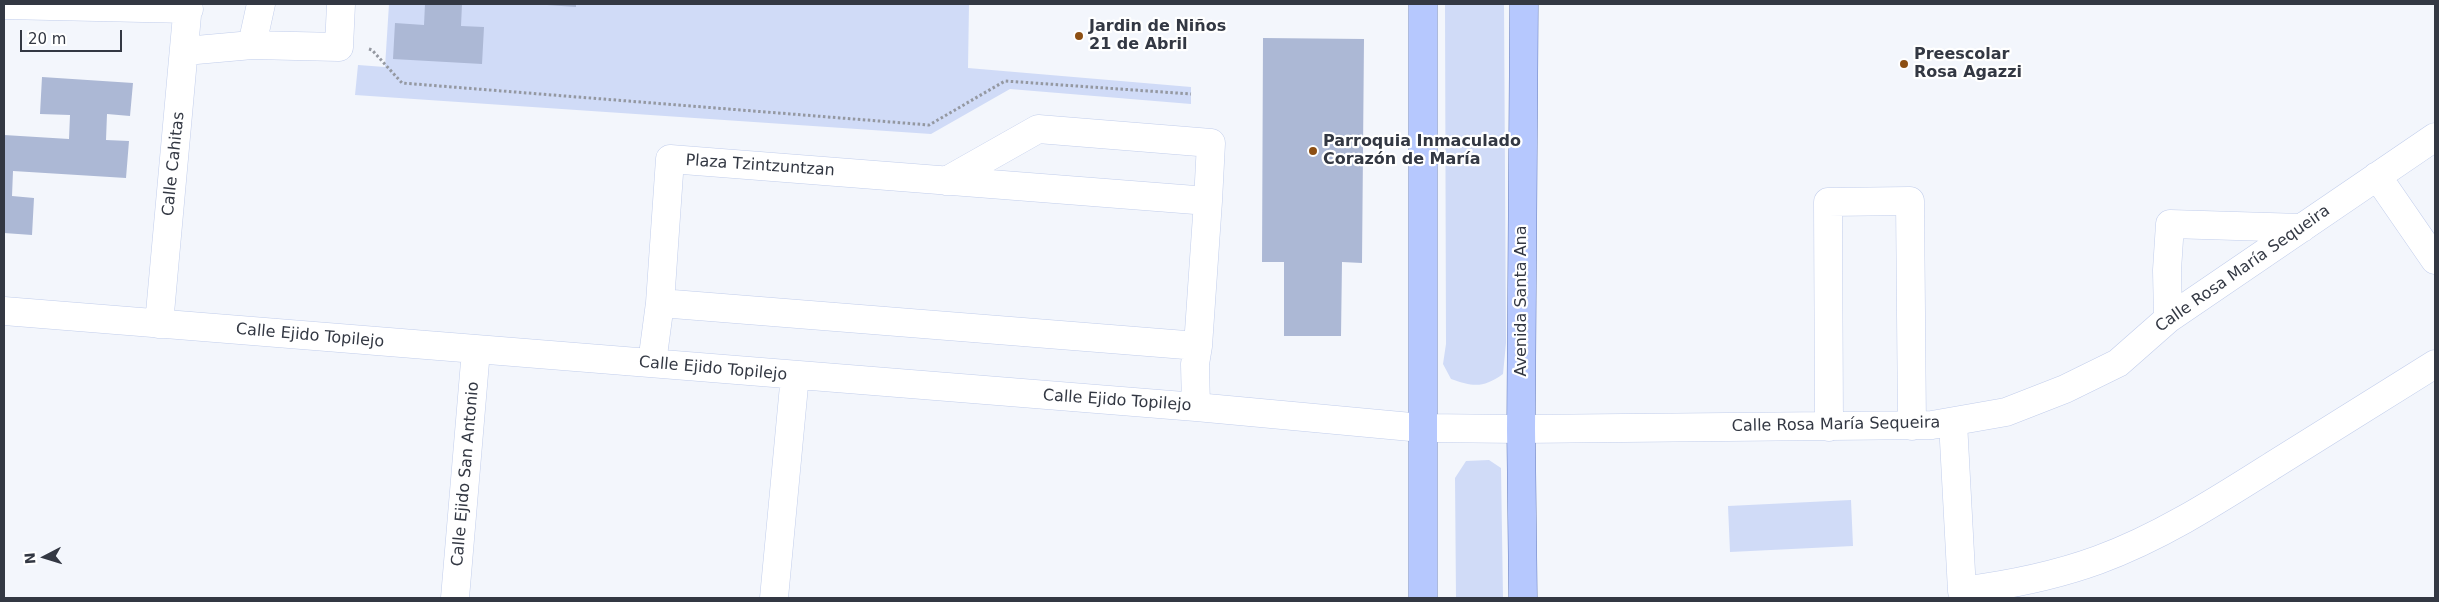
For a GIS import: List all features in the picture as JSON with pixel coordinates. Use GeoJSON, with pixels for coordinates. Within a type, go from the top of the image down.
{"type":"FeatureCollection","features":[{"type":"Feature","properties":{"kind":"main road"},"geometry":{"type":"LineString","coordinates":[[1422,4],[1423,598]]}},
{"type":"Feature","properties":{"kind":"main road","name":"Avenida Santa Ana"},"geometry":{"type":"LineString","coordinates":[[1523,598],[1520,429],[1524,4]]}},
{"type":"Feature","properties":{"kind":"street"},"geometry":{"type":"LineString","coordinates":[[252,45],[261,4]]}},
{"type":"Feature","properties":{"kind":"street"},"geometry":{"type":"LineString","coordinates":[[185,51],[252,45],[338,47],[341,4]]}},
{"type":"Feature","properties":{"kind":"street"},"geometry":{"type":"LineString","coordinates":[[4,5],[189,7]]}},
{"type":"Feature","properties":{"kind":"street","name":"Calle Cahitas"},"geometry":{"type":"LineString","coordinates":[[159,324],[189,7]]}},
{"type":"Feature","properties":{"kind":"street"},"geometry":{"type":"LineString","coordinates":[[946,180],[1038,129],[1211,143],[1198,346],[1195,364],[1196,407]]}},
{"type":"Feature","properties":{"kind":"street","name":"Calle Rosa María Sequeira"},"geometry":{"type":"LineString","coordinates":[[1422,428],[1912,426],[1953,422],[2006,412],[2064,389],[2118,363],[2168,319],[2435,137]]}},
{"type":"Feature","properties":{"kind":"street","name":"Plaza Tzintzuntzan"},"geometry":{"type":"LineString","coordinates":[[660,304],[670,159],[1208,201]]}},
{"type":"Feature","properties":{"kind":"street"},"geometry":{"type":"LineString","coordinates":[[2377,176],[2406,215],[2435,260]]}},
{"type":"Feature","properties":{"kind":"street"},"geometry":{"type":"LineString","coordinates":[[1829,427],[1828,202],[1901,201],[1910,201],[1912,426]]}},
{"type":"Feature","properties":{"kind":"street"},"geometry":{"type":"LineString","coordinates":[[2168,319],[2167,270],[2170,224],[2302,228]]}},
{"type":"Feature","properties":{"kind":"street"},"geometry":{"type":"LineString","coordinates":[[652,363],[660,304],[1198,346]]}},
{"type":"Feature","properties":{"kind":"street","name":"Calle Ejido Topilejo"},"geometry":{"type":"LineString","coordinates":[[4,311],[1196,407],[1422,428]]}},
{"type":"Feature","properties":{"kind":"street","name":"Calle Ejido San Antonio"},"geometry":{"type":"LineString","coordinates":[[456,598],[476,350]]}},
{"type":"Feature","properties":{"kind":"street"},"geometry":{"type":"LineString","coordinates":[[1953,422],[1962,591],[2006,585],[2050,575],[2099,559],[2161,533],[2231,492],[2435,364]]}},
{"type":"Feature","properties":{"kind":"street"},"geometry":{"type":"LineString","coordinates":[[774,598],[795,376]]}},
{"type":"Feature","properties":{"kind":"path"},"geometry":{"type":"LineString","coordinates":[[338,47],[372,50],[402,83],[929,125],[1005,81],[1191,94]]}},
{"type":"Feature","properties":{"kind":"shaded area"},"geometry":{"type":"Polygon","coordinates":[[[389,4],[969,4],[968,68],[1191,87],[1191,104],[1010,89],[931,134],[355,95],[358,65],[385,67],[389,4]]]}},
{"type":"Feature","properties":{"kind":"shaded area"},"geometry":{"type":"Polygon","coordinates":[[[1445,4],[1504,4],[1506,343],[1503,374],[1490,382],[1478,385],[1466,384],[1451,379],[1443,364],[1446,344],[1445,4]]]}},
{"type":"Feature","properties":{"kind":"shaded area"},"geometry":{"type":"Polygon","coordinates":[[[1489,460],[1501,468],[1503,598],[1456,598],[1455,478],[1466,461],[1489,460]]]}},
{"type":"Feature","properties":{"kind":"shaded area"},"geometry":{"type":"Polygon","coordinates":[[[1851,500],[1853,546],[1730,552],[1728,506],[1851,500]]]}},
{"type":"Feature","properties":{"kind":"building"},"geometry":{"type":"Polygon","coordinates":[[[425,4],[462,4],[461,26],[484,27],[482,64],[393,59],[395,23],[424,25],[425,4]]]}},
{"type":"Feature","properties":{"kind":"building"},"geometry":{"type":"Polygon","coordinates":[[[576,4],[576,7],[547,5],[576,4]]]}},
{"type":"Feature","properties":{"kind":"building","name":"Parroquia Inmaculado Corazón de María"},"geometry":{"type":"Polygon","coordinates":[[[1263,38],[1364,39],[1362,263],[1342,262],[1341,336],[1284,336],[1284,262],[1262,262],[1263,38]]]}},
{"type":"Feature","properties":{"kind":"building"},"geometry":{"type":"Polygon","coordinates":[[[42,77],[133,83],[130,116],[107,114],[106,140],[129,141],[126,178],[13,171],[12,196],[34,198],[32,235],[4,233],[4,135],[69,139],[70,115],[40,114],[42,77]]]}},
{"type":"Feature","properties":{"kind":"place","name":"Jardin de Niños 21 de Abril"},"geometry":{"type":"Point","coordinates":[1079,36]}},
{"type":"Feature","properties":{"kind":"place","name":"Preescolar Rosa Agazzi"},"geometry":{"type":"Point","coordinates":[1904,64]}},
{"type":"Feature","properties":{"kind":"place","name":"Parroquia Inmaculado Corazón de María"},"geometry":{"type":"Point","coordinates":[1313,151]}}]}
